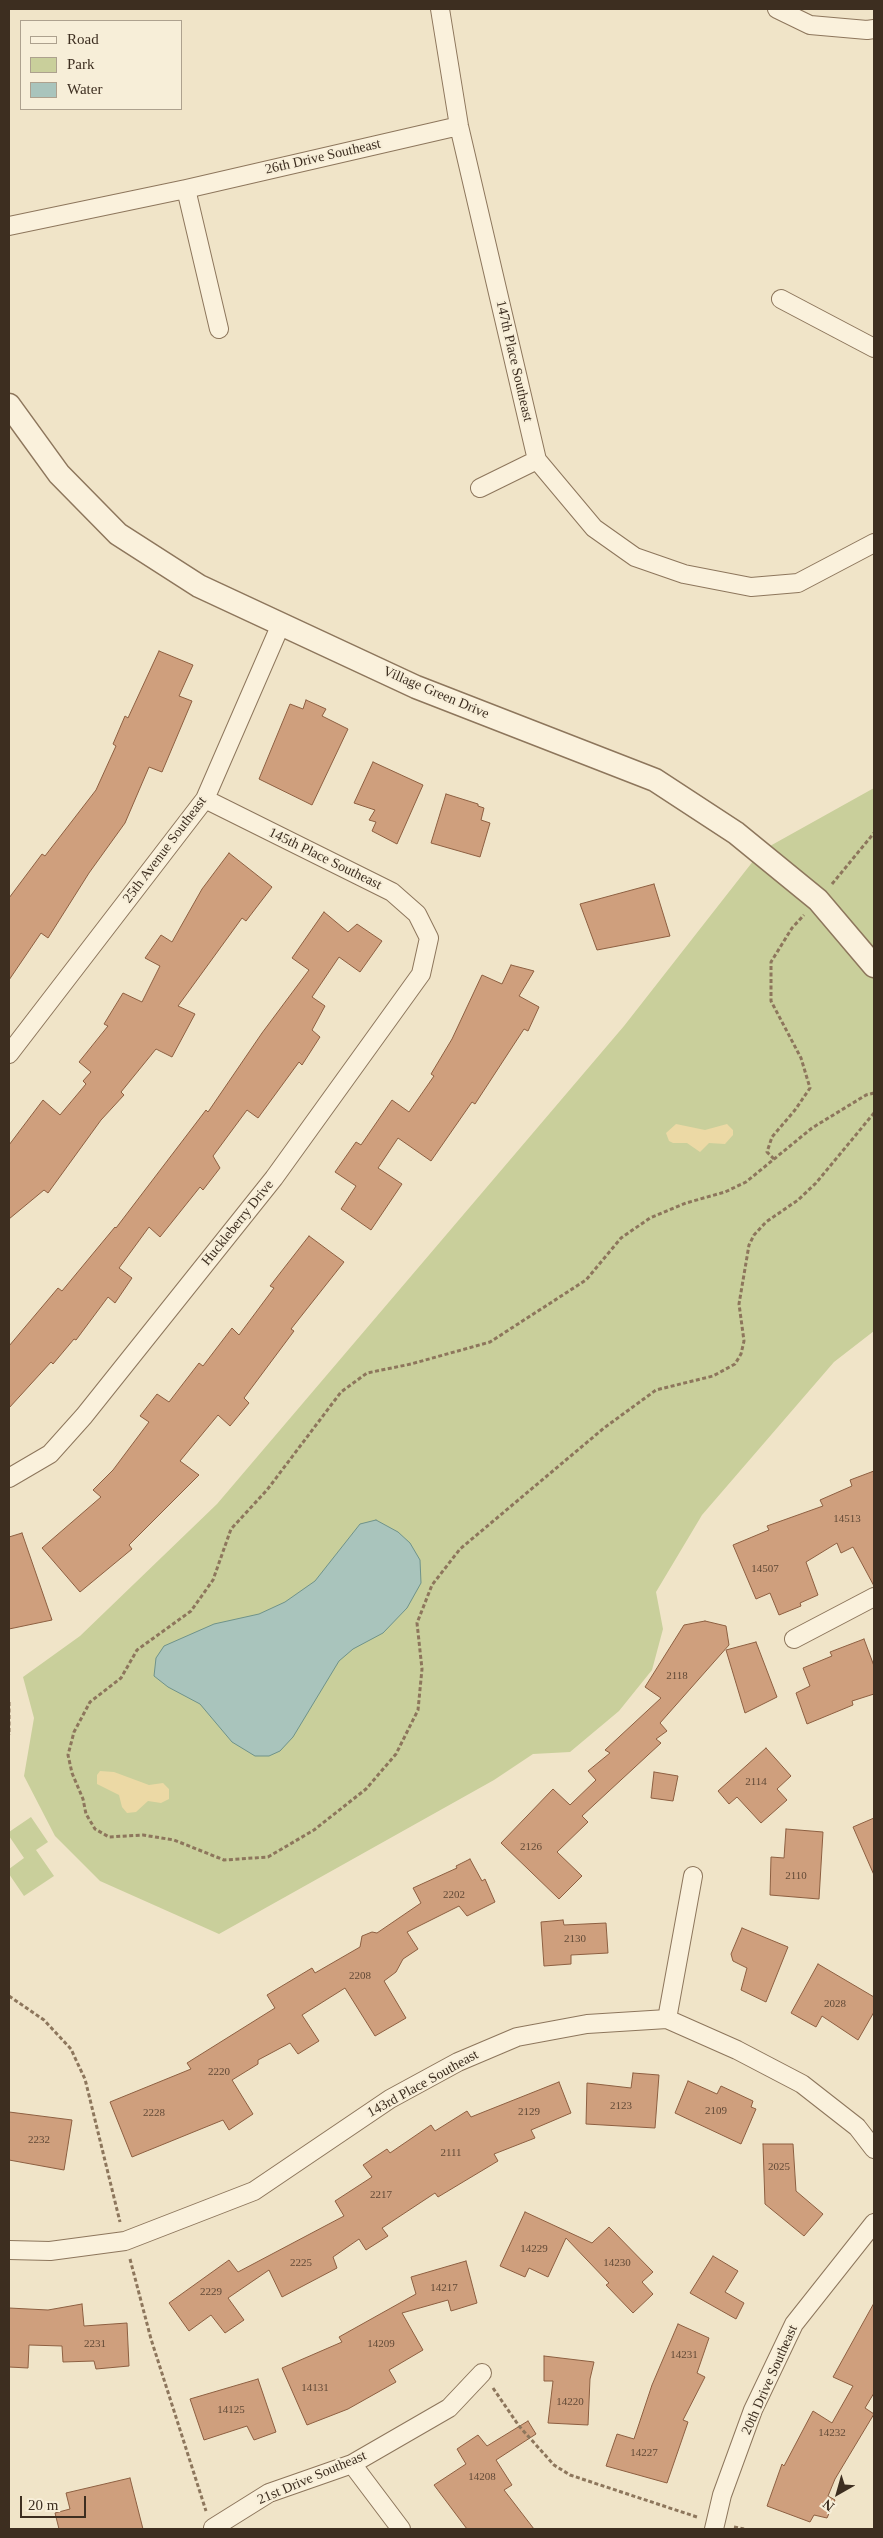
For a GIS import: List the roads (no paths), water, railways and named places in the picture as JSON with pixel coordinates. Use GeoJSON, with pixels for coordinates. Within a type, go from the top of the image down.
{"type":"FeatureCollection","features":[{"type":"Feature","properties":{"kind":"street","name":"147th Place Southeast"},"geometry":{"type":"LineString","coordinates":[[440,9],[460,126],[537,460],[594,528],[635,557],[684,574],[751,587],[798,583],[874,543]]}},
{"type":"Feature","properties":{"kind":"street"},"geometry":{"type":"LineString","coordinates":[[777,9],[810,25],[874,29]]}},
{"type":"Feature","properties":{"kind":"street","name":"26th Drive Southeast"},"geometry":{"type":"LineString","coordinates":[[9,226],[186,189],[460,126]]}},
{"type":"Feature","properties":{"kind":"street"},"geometry":{"type":"LineString","coordinates":[[186,189],[219,329]]}},
{"type":"Feature","properties":{"kind":"street"},"geometry":{"type":"LineString","coordinates":[[781,300],[874,348]]}},
{"type":"Feature","properties":{"kind":"street","name":"Village Green Drive"},"geometry":{"type":"LineString","coordinates":[[9,405],[58,474],[118,534],[199,586],[416,687],[655,780],[736,833],[818,900],[874,966]]}},
{"type":"Feature","properties":{"kind":"street"},"geometry":{"type":"LineString","coordinates":[[480,488],[537,460]]}},
{"type":"Feature","properties":{"kind":"street","name":"25th Avenue Southeast"},"geometry":{"type":"LineString","coordinates":[[9,1054],[205,799],[281,624]]}},
{"type":"Feature","properties":{"kind":"street","name":"145th Place Southeast"},"geometry":{"type":"LineString","coordinates":[[205,799],[392,892],[417,914],[429,938]]}},
{"type":"Feature","properties":{"kind":"street","name":"Huckleberry Drive"},"geometry":{"type":"LineString","coordinates":[[9,1478],[50,1454],[84,1416],[274,1178],[421,974],[429,938]]}},
{"type":"Feature","properties":{"kind":"street"},"geometry":{"type":"LineString","coordinates":[[794,1639],[874,1596]]}},
{"type":"Feature","properties":{"kind":"street"},"geometry":{"type":"LineString","coordinates":[[667,2019],[693,1876]]}},
{"type":"Feature","properties":{"kind":"street","name":"143rd Place Southeast"},"geometry":{"type":"LineString","coordinates":[[9,2250],[50,2251],[125,2241],[254,2191],[390,2099],[458,2062],[516,2037],[587,2024],[667,2019],[737,2050],[802,2084],[858,2128],[874,2149]]}},
{"type":"Feature","properties":{"kind":"street","name":"20th Drive Southeast"},"geometry":{"type":"LineString","coordinates":[[715,2526],[722,2495],[753,2410],[794,2324],[874,2223]]}},
{"type":"Feature","properties":{"kind":"street","name":"21st Drive Southeast"},"geometry":{"type":"LineString","coordinates":[[213,2528],[269,2493],[352,2464],[449,2408],[482,2373]]}},
{"type":"Feature","properties":{"kind":"street"},"geometry":{"type":"LineString","coordinates":[[352,2464],[401,2529]]}},
{"type":"Feature","properties":{"kind":"water"},"geometry":{"type":"Polygon","coordinates":[[[376,1520],[398,1532],[410,1543],[420,1560],[421,1583],[407,1608],[383,1633],[353,1649],[339,1661],[293,1737],[280,1751],[269,1756],[255,1756],[232,1742],[200,1704],[168,1687],[154,1676],[156,1658],[164,1646],[214,1624],[259,1614],[285,1602],[315,1581],[360,1524],[376,1520]]]}}]}
